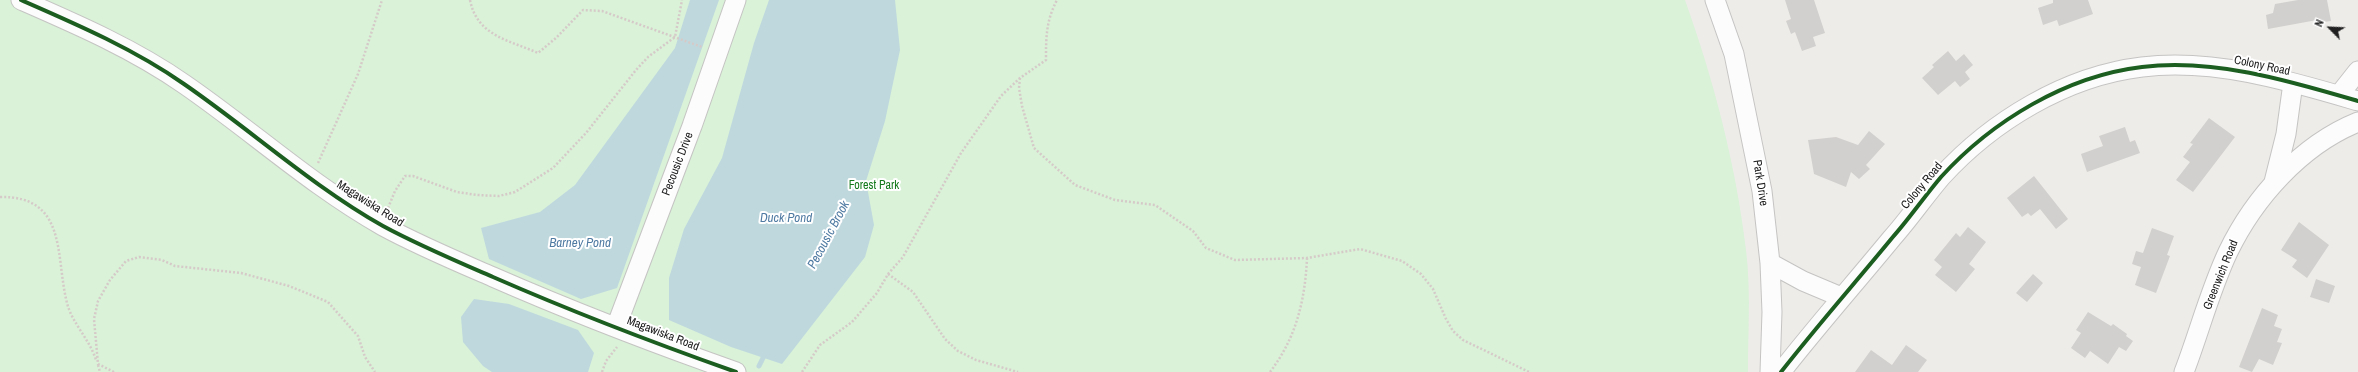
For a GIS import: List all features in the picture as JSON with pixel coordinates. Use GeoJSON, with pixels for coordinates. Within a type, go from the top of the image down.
{"type":"FeatureCollection","features":[{"type":"Feature","properties":{"kind":"street","name":"Magawiska Road"},"geometry":{"type":"LineString","coordinates":[[21,0],[96,34],[164,70],[311,178],[384,226],[448,258],[573,313],[616,327],[643,339],[736,372]]}},
{"type":"Feature","properties":{"kind":"street","name":"Pecousic Drive"},"geometry":{"type":"LineString","coordinates":[[616,327],[692,126],[736,0]]}},
{"type":"Feature","properties":{"kind":"street","name":"Park Drive"},"geometry":{"type":"LineString","coordinates":[[1715,0],[1734,54],[1762,191],[1770,263],[1772,312],[1770,372]]}},
{"type":"Feature","properties":{"kind":"street","name":"Colony Road"},"geometry":{"type":"LineString","coordinates":[[1781,372],[1841,297],[1896,234],[1941,177],[1972,147],[2004,122],[2071,85],[2115,71],[2143,66],[2175,65],[2224,69],[2293,83],[2358,101]]}},
{"type":"Feature","properties":{"kind":"street"},"geometry":{"type":"LineString","coordinates":[[2338,95],[2358,71]]}},
{"type":"Feature","properties":{"kind":"street","name":"Greenwich Road"},"geometry":{"type":"LineString","coordinates":[[2273,185],[2284,146],[2293,83]]}},
{"type":"Feature","properties":{"kind":"street","name":"Greenwich Road"},"geometry":{"type":"LineString","coordinates":[[2184,372],[2228,253],[2244,222],[2273,185],[2293,165],[2313,148],[2344,128],[2358,122]]}},
{"type":"Feature","properties":{"kind":"street"},"geometry":{"type":"LineString","coordinates":[[1770,263],[1841,297]]}},
{"type":"Feature","properties":{"kind":"path"},"geometry":{"type":"LineString","coordinates":[[311,178],[360,68],[382,0]]}},
{"type":"Feature","properties":{"kind":"path"},"geometry":{"type":"LineString","coordinates":[[470,0],[472,12],[487,31],[538,53],[556,38],[583,10],[602,11],[706,48]]}},
{"type":"Feature","properties":{"kind":"path"},"geometry":{"type":"LineString","coordinates":[[384,226],[395,191],[405,176],[413,176],[457,192],[500,196],[522,188],[553,168],[586,133],[648,57],[675,37],[682,0]]}},
{"type":"Feature","properties":{"kind":"path"},"geometry":{"type":"LineString","coordinates":[[802,372],[820,345],[852,322],[877,293],[888,274],[904,256],[961,153],[1001,96],[1020,78],[1046,60],[1046,30],[1049,16],[1056,0]]}},
{"type":"Feature","properties":{"kind":"path"},"geometry":{"type":"LineString","coordinates":[[1020,78],[1019,88],[1022,106],[1034,148],[1075,185],[1115,200],[1155,205],[1193,231],[1206,248],[1235,260],[1307,258],[1360,249],[1402,261],[1421,274],[1433,289],[1453,331],[1463,340],[1529,372]]}},
{"type":"Feature","properties":{"kind":"path"},"geometry":{"type":"LineString","coordinates":[[0,197],[12,197],[32,203],[47,214],[54,226],[67,304],[98,364],[114,372]]}},
{"type":"Feature","properties":{"kind":"path"},"geometry":{"type":"LineString","coordinates":[[100,372],[94,319],[98,300],[110,280],[126,261],[139,257],[162,260],[175,266],[240,273],[289,286],[328,302],[358,336],[365,357],[375,372]]}},
{"type":"Feature","properties":{"kind":"path"},"geometry":{"type":"LineString","coordinates":[[1270,372],[1283,355],[1294,332],[1304,292],[1307,258]]}},
{"type":"Feature","properties":{"kind":"path"},"geometry":{"type":"LineString","coordinates":[[888,274],[913,292],[945,339],[958,351],[976,360],[1018,372]]}},
{"type":"Feature","properties":{"kind":"green space","name":"Forest Park"},"geometry":{"type":"Polygon","coordinates":[[[0,0],[1685,0],[1696,31],[1723,124],[1742,218],[1748,265],[1748,372],[0,372],[0,0]]]}},
{"type":"Feature","properties":{"kind":"water","name":"Barney Pond"},"geometry":{"type":"Polygon","coordinates":[[[690,0],[719,0],[617,288],[581,299],[489,259],[481,228],[540,212],[575,185],[675,48],[690,0]]]}},
{"type":"Feature","properties":{"kind":"water","name":"Duck Pond"},"geometry":{"type":"Polygon","coordinates":[[[769,0],[895,0],[900,50],[885,121],[866,181],[874,225],[865,257],[782,364],[731,347],[669,320],[669,278],[684,229],[722,158],[754,43],[769,0]]]}},
{"type":"Feature","properties":{"kind":"water"},"geometry":{"type":"Polygon","coordinates":[[[474,299],[509,304],[578,330],[594,353],[588,372],[492,372],[483,366],[463,342],[461,317],[474,299]]]}},
{"type":"Feature","properties":{"kind":"building"},"geometry":{"type":"Polygon","coordinates":[[[1785,0],[1814,0],[1825,33],[1813,37],[1816,46],[1802,51],[1795,32],[1791,34],[1786,21],[1791,19],[1785,0]]]}},
{"type":"Feature","properties":{"kind":"building"},"geometry":{"type":"Polygon","coordinates":[[[2053,0],[2088,0],[2093,14],[2059,26],[2057,20],[2043,25],[2038,8],[2053,3],[2053,0]]]}},
{"type":"Feature","properties":{"kind":"building"},"geometry":{"type":"Polygon","coordinates":[[[2298,0],[2327,0],[2331,21],[2317,23],[2317,20],[2268,29],[2266,15],[2273,13],[2275,4],[2298,0]]]}},
{"type":"Feature","properties":{"kind":"building"},"geometry":{"type":"Polygon","coordinates":[[[1948,51],[1956,61],[1964,54],[1973,65],[1965,72],[1970,79],[1960,87],[1955,81],[1938,95],[1922,78],[1934,67],[1932,65],[1948,51]]]}},
{"type":"Feature","properties":{"kind":"building"},"geometry":{"type":"Polygon","coordinates":[[[2209,118],[2235,137],[2193,192],[2176,180],[2190,162],[2183,157],[2193,144],[2190,143],[2209,118]]]}},
{"type":"Feature","properties":{"kind":"building"},"geometry":{"type":"Polygon","coordinates":[[[2125,127],[2130,142],[2135,140],[2140,153],[2087,172],[2081,154],[2103,146],[2099,136],[2125,127]]]}},
{"type":"Feature","properties":{"kind":"building"},"geometry":{"type":"Polygon","coordinates":[[[1869,131],[1885,144],[1866,165],[1870,169],[1859,179],[1851,172],[1846,187],[1814,174],[1808,140],[1836,137],[1858,145],[1869,131]]]}},
{"type":"Feature","properties":{"kind":"building"},"geometry":{"type":"Polygon","coordinates":[[[2034,176],[2068,219],[2056,229],[2040,209],[2031,216],[2028,213],[2022,217],[2007,198],[2034,176]]]}},
{"type":"Feature","properties":{"kind":"building"},"geometry":{"type":"Polygon","coordinates":[[[2299,222],[2329,245],[2307,278],[2292,267],[2297,260],[2281,250],[2299,222]]]}},
{"type":"Feature","properties":{"kind":"building"},"geometry":{"type":"Polygon","coordinates":[[[1968,227],[1986,242],[1969,264],[1975,269],[1956,292],[1935,275],[1942,267],[1934,260],[1956,233],[1960,237],[1968,227]]]}},
{"type":"Feature","properties":{"kind":"building"},"geometry":{"type":"Polygon","coordinates":[[[2152,228],[2174,236],[2167,255],[2170,256],[2156,293],[2135,285],[2141,267],[2132,264],[2136,251],[2143,253],[2152,228]]]}},
{"type":"Feature","properties":{"kind":"building"},"geometry":{"type":"Polygon","coordinates":[[[2033,274],[2043,283],[2027,302],[2016,293],[2033,274]]]}},
{"type":"Feature","properties":{"kind":"building"},"geometry":{"type":"Polygon","coordinates":[[[2316,279],[2335,286],[2329,303],[2310,297],[2316,279]]]}},
{"type":"Feature","properties":{"kind":"building"},"geometry":{"type":"Polygon","coordinates":[[[2262,308],[2278,315],[2274,326],[2282,329],[2277,342],[2282,343],[2273,365],[2259,359],[2252,372],[2239,367],[2262,308]]]}},
{"type":"Feature","properties":{"kind":"building"},"geometry":{"type":"Polygon","coordinates":[[[2088,312],[2111,326],[2113,324],[2127,334],[2126,336],[2133,341],[2126,351],[2119,347],[2108,364],[2090,351],[2085,358],[2071,348],[2081,333],[2076,330],[2088,312]]]}},
{"type":"Feature","properties":{"kind":"building"},"geometry":{"type":"Polygon","coordinates":[[[1906,345],[1927,360],[1918,372],[1855,372],[1871,350],[1892,365],[1906,345]]]}},
{"type":"Feature","properties":{"kind":"waterway","name":"Pecousic Brook"},"geometry":{"type":"LineString","coordinates":[[759,366],[766,352]]}},
{"type":"Feature","properties":{"kind":"cycle path"},"geometry":{"type":"LineString","coordinates":[[21,0],[63,18],[125,48],[165,71],[209,102],[306,176],[357,210],[396,233],[451,259],[553,303],[736,372]]}},
{"type":"Feature","properties":{"kind":"cycle path"},"geometry":{"type":"LineString","coordinates":[[1781,372],[1941,177],[1983,137],[2032,104],[2058,91],[2086,80],[2114,72],[2142,67],[2169,65],[2197,66],[2252,73],[2306,86],[2358,101]]}}]}
